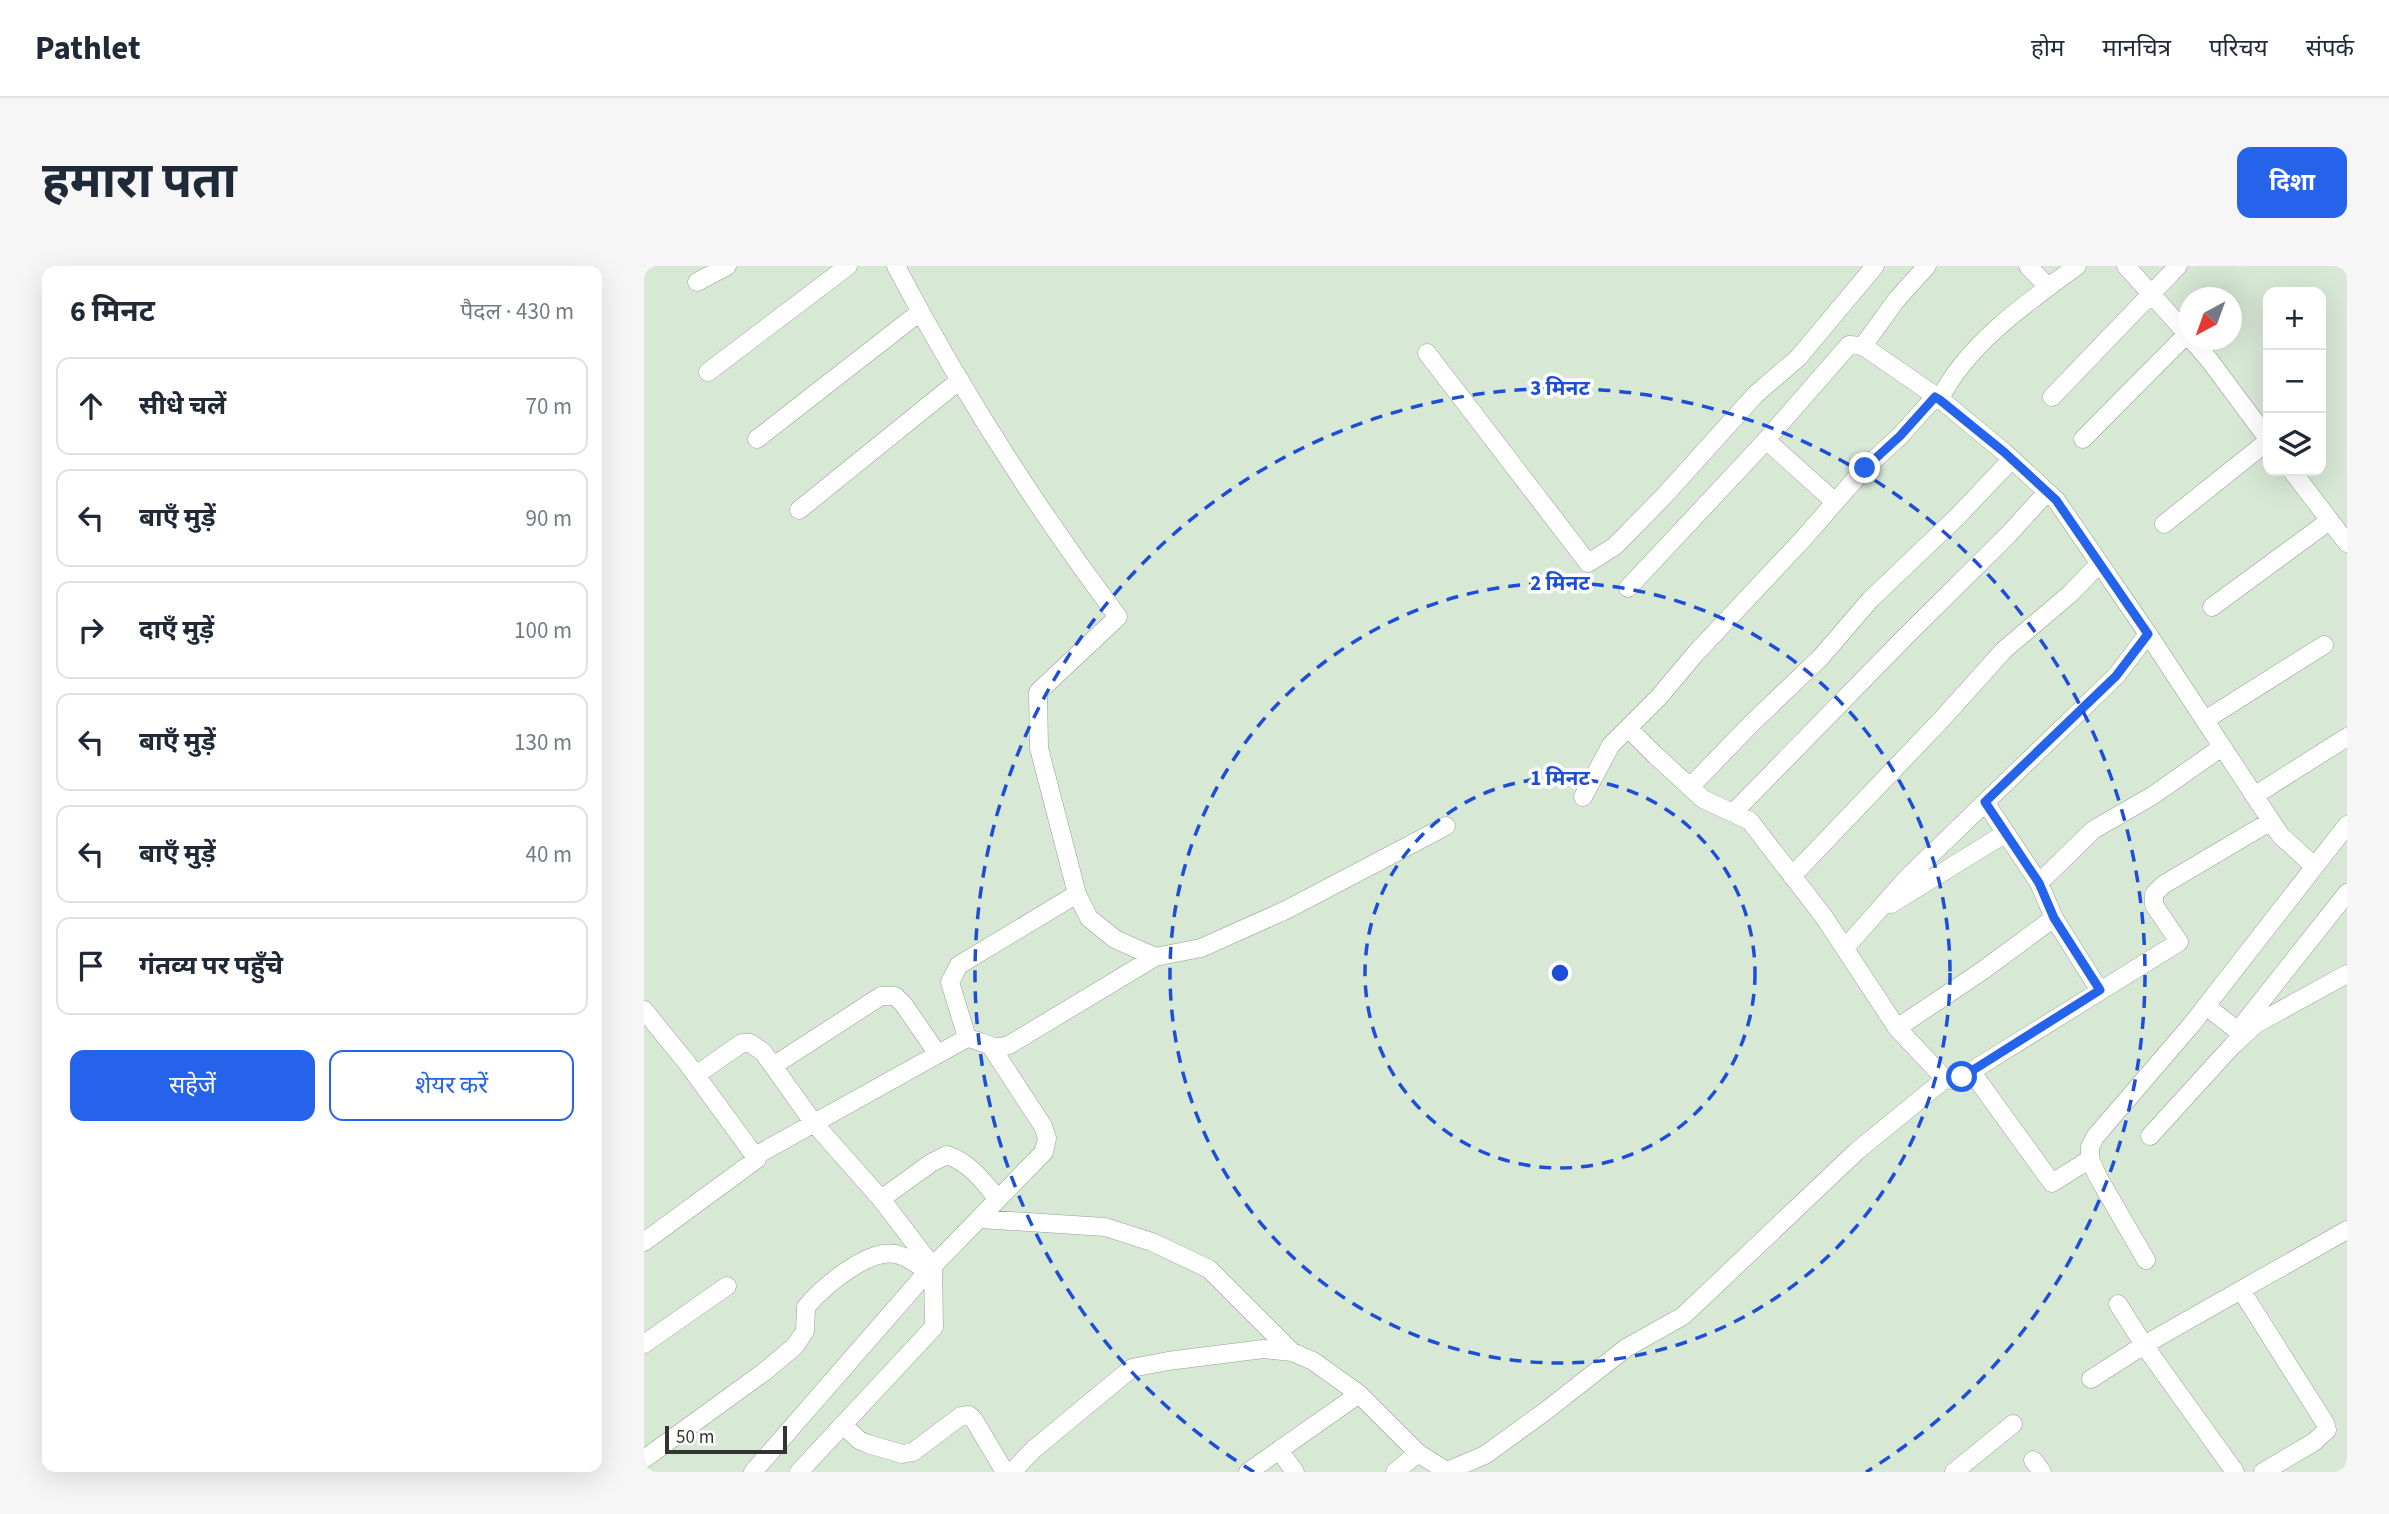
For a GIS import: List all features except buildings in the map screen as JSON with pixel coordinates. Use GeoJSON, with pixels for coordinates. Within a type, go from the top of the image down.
{"type":"FeatureCollection","features":[{"type":"Feature","properties":{"kind":"street"},"geometry":{"type":"LineString","coordinates":[[697,282],[727,266]]}},
{"type":"Feature","properties":{"kind":"street"},"geometry":{"type":"LineString","coordinates":[[708,372],[848,266]]}},
{"type":"Feature","properties":{"kind":"street"},"geometry":{"type":"LineString","coordinates":[[896,266],[920,312],[1016,471],[1118,617],[1038,692],[1039,748],[1077,894],[1089,918],[1115,939],[1155,957]]}},
{"type":"Feature","properties":{"kind":"street"},"geometry":{"type":"LineString","coordinates":[[1427,353],[1588,563],[1615,546],[1756,394],[1798,358],[1875,266]]}},
{"type":"Feature","properties":{"kind":"street"},"geometry":{"type":"LineString","coordinates":[[1863,346],[1897,299],[1927,266]]}},
{"type":"Feature","properties":{"kind":"street"},"geometry":{"type":"LineString","coordinates":[[2028,266],[2048,287]]}},
{"type":"Feature","properties":{"kind":"street"},"geometry":{"type":"LineString","coordinates":[[1583,797],[1611,745],[1865,468],[1938,398],[1969,358],[2003,324],[2077,266]]}},
{"type":"Feature","properties":{"kind":"street"},"geometry":{"type":"LineString","coordinates":[[2126,266],[2179,324]]}},
{"type":"Feature","properties":{"kind":"street"},"geometry":{"type":"LineString","coordinates":[[2052,397],[2178,266]]}},
{"type":"Feature","properties":{"kind":"street"},"geometry":{"type":"LineString","coordinates":[[757,439],[920,312]]}},
{"type":"Feature","properties":{"kind":"street"},"geometry":{"type":"LineString","coordinates":[[1628,588],[1766,440],[1849,345],[1863,346],[1938,398],[2012,459],[2056,500],[2281,836],[2314,866]]}},
{"type":"Feature","properties":{"kind":"street"},"geometry":{"type":"LineString","coordinates":[[2083,439],[2179,345]]}},
{"type":"Feature","properties":{"kind":"street"},"geometry":{"type":"LineString","coordinates":[[2201,350],[2263,433]]}},
{"type":"Feature","properties":{"kind":"street"},"geometry":{"type":"LineString","coordinates":[[799,510],[960,380]]}},
{"type":"Feature","properties":{"kind":"street"},"geometry":{"type":"LineString","coordinates":[[1766,440],[1835,502]]}},
{"type":"Feature","properties":{"kind":"street"},"geometry":{"type":"LineString","coordinates":[[2164,524],[2263,444]]}},
{"type":"Feature","properties":{"kind":"street"},"geometry":{"type":"LineString","coordinates":[[1690,787],[1821,657],[1870,600],[1957,517],[2012,459]]}},
{"type":"Feature","properties":{"kind":"street"},"geometry":{"type":"LineString","coordinates":[[2295,476],[2347,543]]}},
{"type":"Feature","properties":{"kind":"street"},"geometry":{"type":"LineString","coordinates":[[1734,813],[2047,492]]}},
{"type":"Feature","properties":{"kind":"street"},"geometry":{"type":"LineString","coordinates":[[2212,607],[2329,521]]}},
{"type":"Feature","properties":{"kind":"street"},"geometry":{"type":"LineString","coordinates":[[1792,876],[2004,650],[2070,594],[2099,564]]}},
{"type":"Feature","properties":{"kind":"street"},"geometry":{"type":"LineString","coordinates":[[1845,948],[1908,877],[2116,676],[2148,634]]}},
{"type":"Feature","properties":{"kind":"street"},"geometry":{"type":"LineString","coordinates":[[2205,720],[2324,645]]}},
{"type":"Feature","properties":{"kind":"street"},"geometry":{"type":"LineString","coordinates":[[1628,728],[1703,799],[1750,821],[1845,948],[1897,1028],[1945,1079],[1953,1080],[1971,1071],[2179,943],[2154,905],[2154,894],[2163,885],[2271,821]]}},
{"type":"Feature","properties":{"kind":"street"},"geometry":{"type":"LineString","coordinates":[[2254,796],[2347,737]]}},
{"type":"Feature","properties":{"kind":"street"},"geometry":{"type":"LineString","coordinates":[[2039,883],[2094,830],[2152,796],[2222,747]]}},
{"type":"Feature","properties":{"kind":"street"},"geometry":{"type":"LineString","coordinates":[[1985,802],[2039,883],[2054,918],[2100,990]]}},
{"type":"Feature","properties":{"kind":"street"},"geometry":{"type":"LineString","coordinates":[[2146,1260],[2098,1177],[2090,1159],[2090,1147],[2206,1006],[2347,825]]}},
{"type":"Feature","properties":{"kind":"street"},"geometry":{"type":"LineString","coordinates":[[755,1156],[967,1038],[992,1048],[1009,1045],[1155,957],[1201,948],[1286,910],[1446,826]]}},
{"type":"Feature","properties":{"kind":"street"},"geometry":{"type":"LineString","coordinates":[[1876,913],[2006,833]]}},
{"type":"Feature","properties":{"kind":"street"},"geometry":{"type":"LineString","coordinates":[[2150,1136],[2241,1033],[2347,893]]}},
{"type":"Feature","properties":{"kind":"street"},"geometry":{"type":"LineString","coordinates":[[967,1038],[950,982],[959,965],[1077,894]]}},
{"type":"Feature","properties":{"kind":"street"},"geometry":{"type":"LineString","coordinates":[[1897,1028],[2054,918]]}},
{"type":"Feature","properties":{"kind":"street"},"geometry":{"type":"LineString","coordinates":[[2241,1033],[2347,974]]}},
{"type":"Feature","properties":{"kind":"street"},"geometry":{"type":"LineString","coordinates":[[773,1066],[881,996],[895,996],[904,1005],[937,1053]]}},
{"type":"Feature","properties":{"kind":"street"},"geometry":{"type":"LineString","coordinates":[[2206,1006],[2241,1033]]}},
{"type":"Feature","properties":{"kind":"street"},"geometry":{"type":"LineString","coordinates":[[644,1010],[757,1159],[644,1242]]}},
{"type":"Feature","properties":{"kind":"street"},"geometry":{"type":"LineString","coordinates":[[696,1076],[742,1043],[750,1043],[763,1052],[813,1122],[881,1199],[931,1269],[934,1328],[799,1472]]}},
{"type":"Feature","properties":{"kind":"street"},"geometry":{"type":"LineString","coordinates":[[753,1472],[931,1269],[1044,1152],[1047,1138],[1044,1126],[992,1048]]}},
{"type":"Feature","properties":{"kind":"street"},"geometry":{"type":"LineString","coordinates":[[1971,1071],[2052,1183],[2090,1159]]}},
{"type":"Feature","properties":{"kind":"street"},"geometry":{"type":"LineString","coordinates":[[1012,1472],[1034,1449],[1132,1368],[1263,1349],[1292,1352],[1313,1361],[1359,1394],[1418,1453],[1447,1472],[1485,1455],[1626,1348],[1683,1316],[1857,1151],[1945,1079]]}},
{"type":"Feature","properties":{"kind":"street"},"geometry":{"type":"LineString","coordinates":[[881,1199],[931,1163],[947,1155],[970,1167],[997,1198]]}},
{"type":"Feature","properties":{"kind":"street"},"geometry":{"type":"LineString","coordinates":[[979,1219],[1105,1227],[1153,1242],[1209,1269],[1292,1352]]}},
{"type":"Feature","properties":{"kind":"street"},"geometry":{"type":"LineString","coordinates":[[2091,1379],[2144,1345],[2347,1230]]}},
{"type":"Feature","properties":{"kind":"street"},"geometry":{"type":"LineString","coordinates":[[644,1459],[764,1372],[794,1346],[806,1331],[806,1307],[819,1292],[847,1272],[872,1256],[896,1254],[931,1269]]}},
{"type":"Feature","properties":{"kind":"street"},"geometry":{"type":"LineString","coordinates":[[644,1344],[727,1286]]}},
{"type":"Feature","properties":{"kind":"street"},"geometry":{"type":"LineString","coordinates":[[2241,1290],[2327,1430],[2315,1442],[2263,1472]]}},
{"type":"Feature","properties":{"kind":"street"},"geometry":{"type":"LineString","coordinates":[[2118,1304],[2235,1472]]}},
{"type":"Feature","properties":{"kind":"street"},"geometry":{"type":"LineString","coordinates":[[1248,1472],[1359,1394]]}},
{"type":"Feature","properties":{"kind":"street"},"geometry":{"type":"LineString","coordinates":[[843,1425],[867,1444],[902,1454],[913,1452],[961,1416],[969,1415],[1005,1472]]}},
{"type":"Feature","properties":{"kind":"street"},"geometry":{"type":"LineString","coordinates":[[1954,1472],[2014,1424]]}},
{"type":"Feature","properties":{"kind":"street"},"geometry":{"type":"LineString","coordinates":[[1279,1450],[1295,1472]]}},
{"type":"Feature","properties":{"kind":"street"},"geometry":{"type":"LineString","coordinates":[[1395,1472],[1418,1453]]}},
{"type":"Feature","properties":{"kind":"route"},"geometry":{"type":"LineString","coordinates":[[1865,468],[1900,436],[1935,397],[2004,452],[2056,500],[2148,634],[2116,676],[1985,802],[2039,883],[2054,918],[2100,990],[1962,1077]]}}]}
